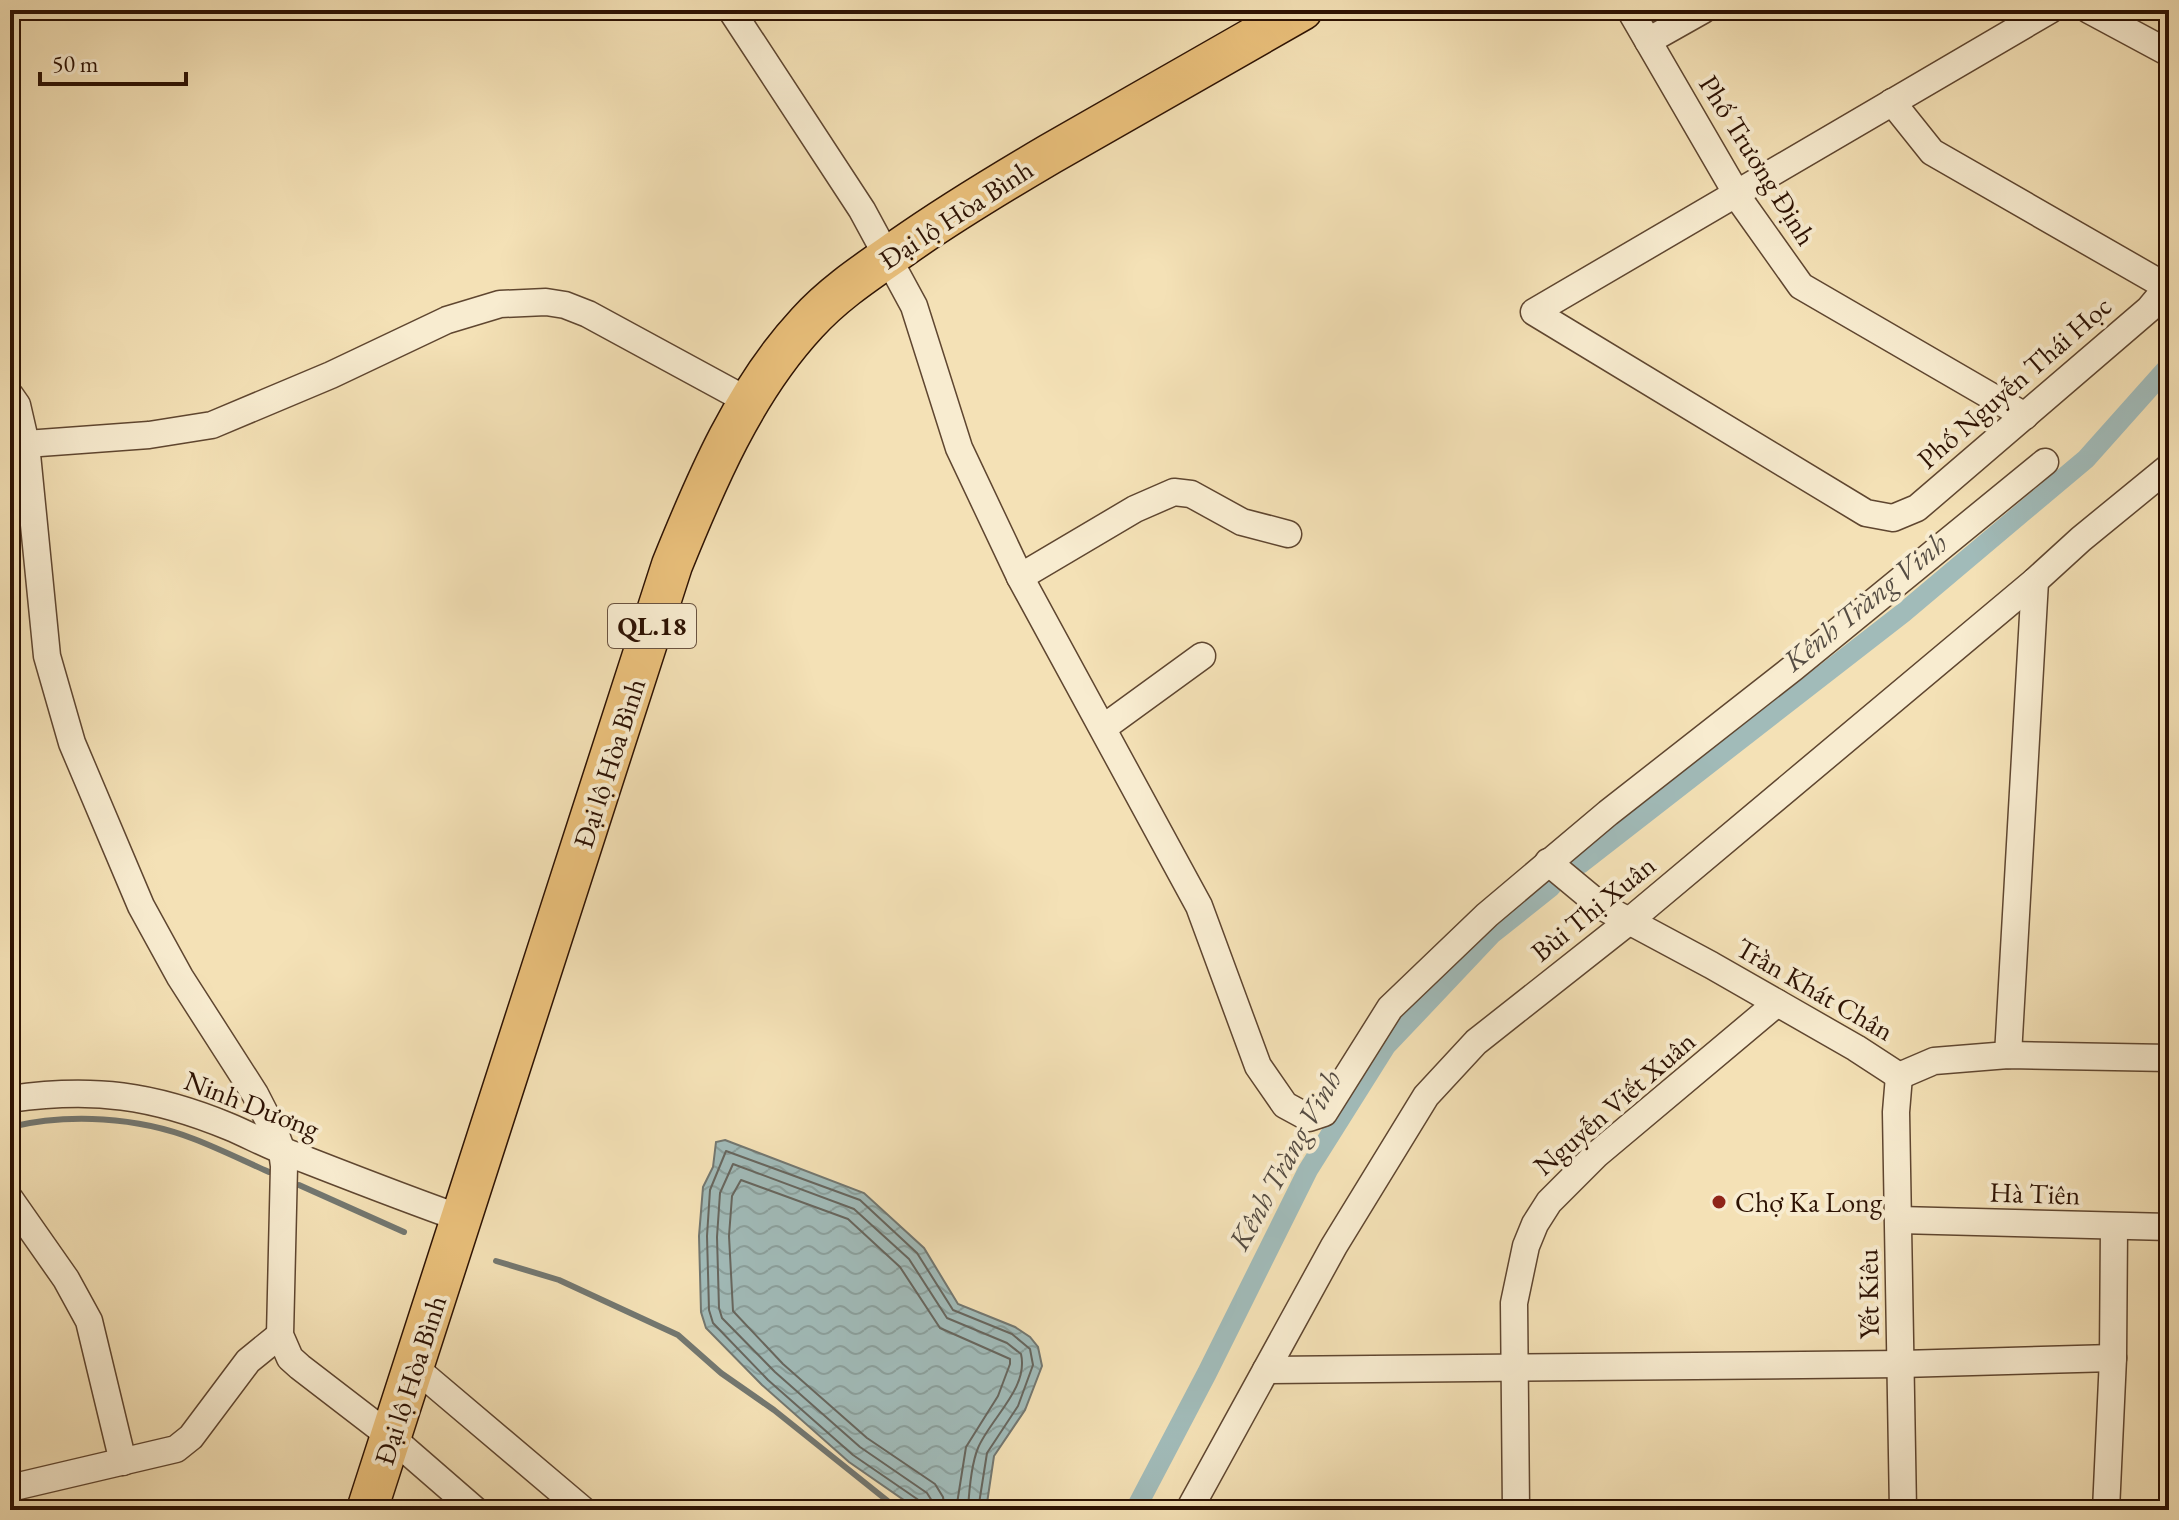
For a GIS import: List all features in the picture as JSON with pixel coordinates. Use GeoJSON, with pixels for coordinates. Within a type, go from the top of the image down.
{"type":"FeatureCollection","features":[{"type":"Feature","properties":{"kind":"highway","name":"Đại lộ Hòa Bình"},"geometry":{"type":"LineString","coordinates":[[367,1510],[672,565],[707,482],[750,402],[806,324],[849,285],[889,256],[1003,181],[1302,10]]}},
{"type":"Feature","properties":{"kind":"street"},"geometry":{"type":"LineString","coordinates":[[731,10],[889,256],[914,306],[959,448],[1020,577],[1199,906],[1258,1066],[1285,1105],[1299,1115],[1317,1117],[1329,1106],[1390,1008],[1438,960],[1548,862],[1793,668],[2045,462]]}},
{"type":"Feature","properties":{"kind":"street","name":"Phố Trương Định"},"geometry":{"type":"LineString","coordinates":[[1630,10],[1736,194],[1801,286],[2025,416]]}},
{"type":"Feature","properties":{"kind":"street"},"geometry":{"type":"LineString","coordinates":[[1648,41],[1703,10]]}},
{"type":"Feature","properties":{"kind":"street"},"geometry":{"type":"LineString","coordinates":[[1736,194],[2050,10]]}},
{"type":"Feature","properties":{"kind":"street"},"geometry":{"type":"LineString","coordinates":[[2089,10],[2169,53]]}},
{"type":"Feature","properties":{"kind":"street"},"geometry":{"type":"LineString","coordinates":[[1892,102],[1932,152],[2168,286]]}},
{"type":"Feature","properties":{"kind":"street","name":"Phố Nguyễn Thái Học"},"geometry":{"type":"LineString","coordinates":[[1736,194],[1534,312],[1866,513],[1893,518],[1917,508],[2149,309],[2168,286]]}},
{"type":"Feature","properties":{"kind":"street"},"geometry":{"type":"LineString","coordinates":[[26,444],[149,435],[212,425],[331,375],[447,320],[500,304],[528,301],[565,305],[588,314],[750,402]]}},
{"type":"Feature","properties":{"kind":"street"},"geometry":{"type":"LineString","coordinates":[[10,395],[21,419],[26,444],[47,656],[72,743],[141,906],[180,977],[255,1094],[282,1151],[280,1335],[290,1358],[391,1437],[475,1510]]}},
{"type":"Feature","properties":{"kind":"street","name":"Bùi Thị Xuân"},"geometry":{"type":"LineString","coordinates":[[1189,1510],[1334,1246],[1426,1096],[1476,1042],[1628,922],[2169,467]]}},
{"type":"Feature","properties":{"kind":"street"},"geometry":{"type":"LineString","coordinates":[[1020,577],[1135,509],[1174,492],[1191,494],[1242,522],[1288,534]]}},
{"type":"Feature","properties":{"kind":"street"},"geometry":{"type":"LineString","coordinates":[[2008,1055],[2035,581]]}},
{"type":"Feature","properties":{"kind":"street"},"geometry":{"type":"LineString","coordinates":[[1103,728],[1202,656]]}},
{"type":"Feature","properties":{"kind":"street","name":"Trần Khát Chân"},"geometry":{"type":"LineString","coordinates":[[1548,862],[1601,906],[1777,1003],[1899,1076],[1934,1061],[2008,1055],[2169,1058]]}},
{"type":"Feature","properties":{"kind":"street","name":"Nguyễn Viết Xuân"},"geometry":{"type":"LineString","coordinates":[[1516,1510],[1514,1303],[1517,1278],[1531,1235],[1549,1202],[1596,1155],[1777,1003]]}},
{"type":"Feature","properties":{"kind":"street"},"geometry":{"type":"LineString","coordinates":[[2169,1047],[2169,1058]]}},
{"type":"Feature","properties":{"kind":"street","name":"Yết Kiêu"},"geometry":{"type":"LineString","coordinates":[[1899,1076],[1896,1112],[1903,1510]]}},
{"type":"Feature","properties":{"kind":"street","name":"Ninh Dương"},"geometry":{"type":"LineString","coordinates":[[10,1099],[64,1093],[133,1096],[215,1121],[282,1151],[463,1219]]}},
{"type":"Feature","properties":{"kind":"street"},"geometry":{"type":"LineString","coordinates":[[10,1199],[66,1279],[89,1321],[123,1462]]}},
{"type":"Feature","properties":{"kind":"street","name":"Hà Tiên"},"geometry":{"type":"LineString","coordinates":[[1899,1220],[2169,1227]]}},
{"type":"Feature","properties":{"kind":"street"},"geometry":{"type":"LineString","coordinates":[[2106,1510],[2113,1358],[2114,1227]]}},
{"type":"Feature","properties":{"kind":"street"},"geometry":{"type":"LineString","coordinates":[[10,1488],[163,1454],[185,1443],[248,1361],[280,1335]]}},
{"type":"Feature","properties":{"kind":"street"},"geometry":{"type":"LineString","coordinates":[[1266,1370],[1902,1364],[2113,1358]]}},
{"type":"Feature","properties":{"kind":"street"},"geometry":{"type":"LineString","coordinates":[[414,1367],[583,1510]]}},
{"type":"Feature","properties":{"kind":"water"},"geometry":{"type":"Polygon","coordinates":[[[725,1140],[864,1193],[924,1248],[958,1304],[1015,1327],[1038,1347],[1042,1366],[1025,1410],[994,1456],[986,1510],[922,1510],[914,1507],[849,1462],[762,1385],[706,1328],[701,1312],[699,1236],[703,1187],[713,1167],[716,1142],[725,1140]]]}},
{"type":"Feature","properties":{"kind":"waterway","name":"Kênh Tràng Vinh"},"geometry":{"type":"LineString","coordinates":[[1580,864],[1903,613],[2086,459],[2169,366]]}},
{"type":"Feature","properties":{"kind":"waterway","name":"Kênh Tràng Vinh"},"geometry":{"type":"LineString","coordinates":[[1135,1510],[1308,1170],[1386,1046],[1492,934],[1551,887]]}},
{"type":"Feature","properties":{"kind":"waterway"},"geometry":{"type":"LineString","coordinates":[[10,1127],[79,1119],[127,1122],[194,1139],[269,1172]]}},
{"type":"Feature","properties":{"kind":"waterway"},"geometry":{"type":"LineString","coordinates":[[299,1185],[404,1232]]}},
{"type":"Feature","properties":{"kind":"waterway"},"geometry":{"type":"LineString","coordinates":[[496,1261],[559,1280],[678,1335],[721,1373],[774,1410],[899,1510]]}},
{"type":"Feature","properties":{"kind":"place","name":"Chợ Ka Long"},"geometry":{"type":"Point","coordinates":[1719,1202]}}]}
